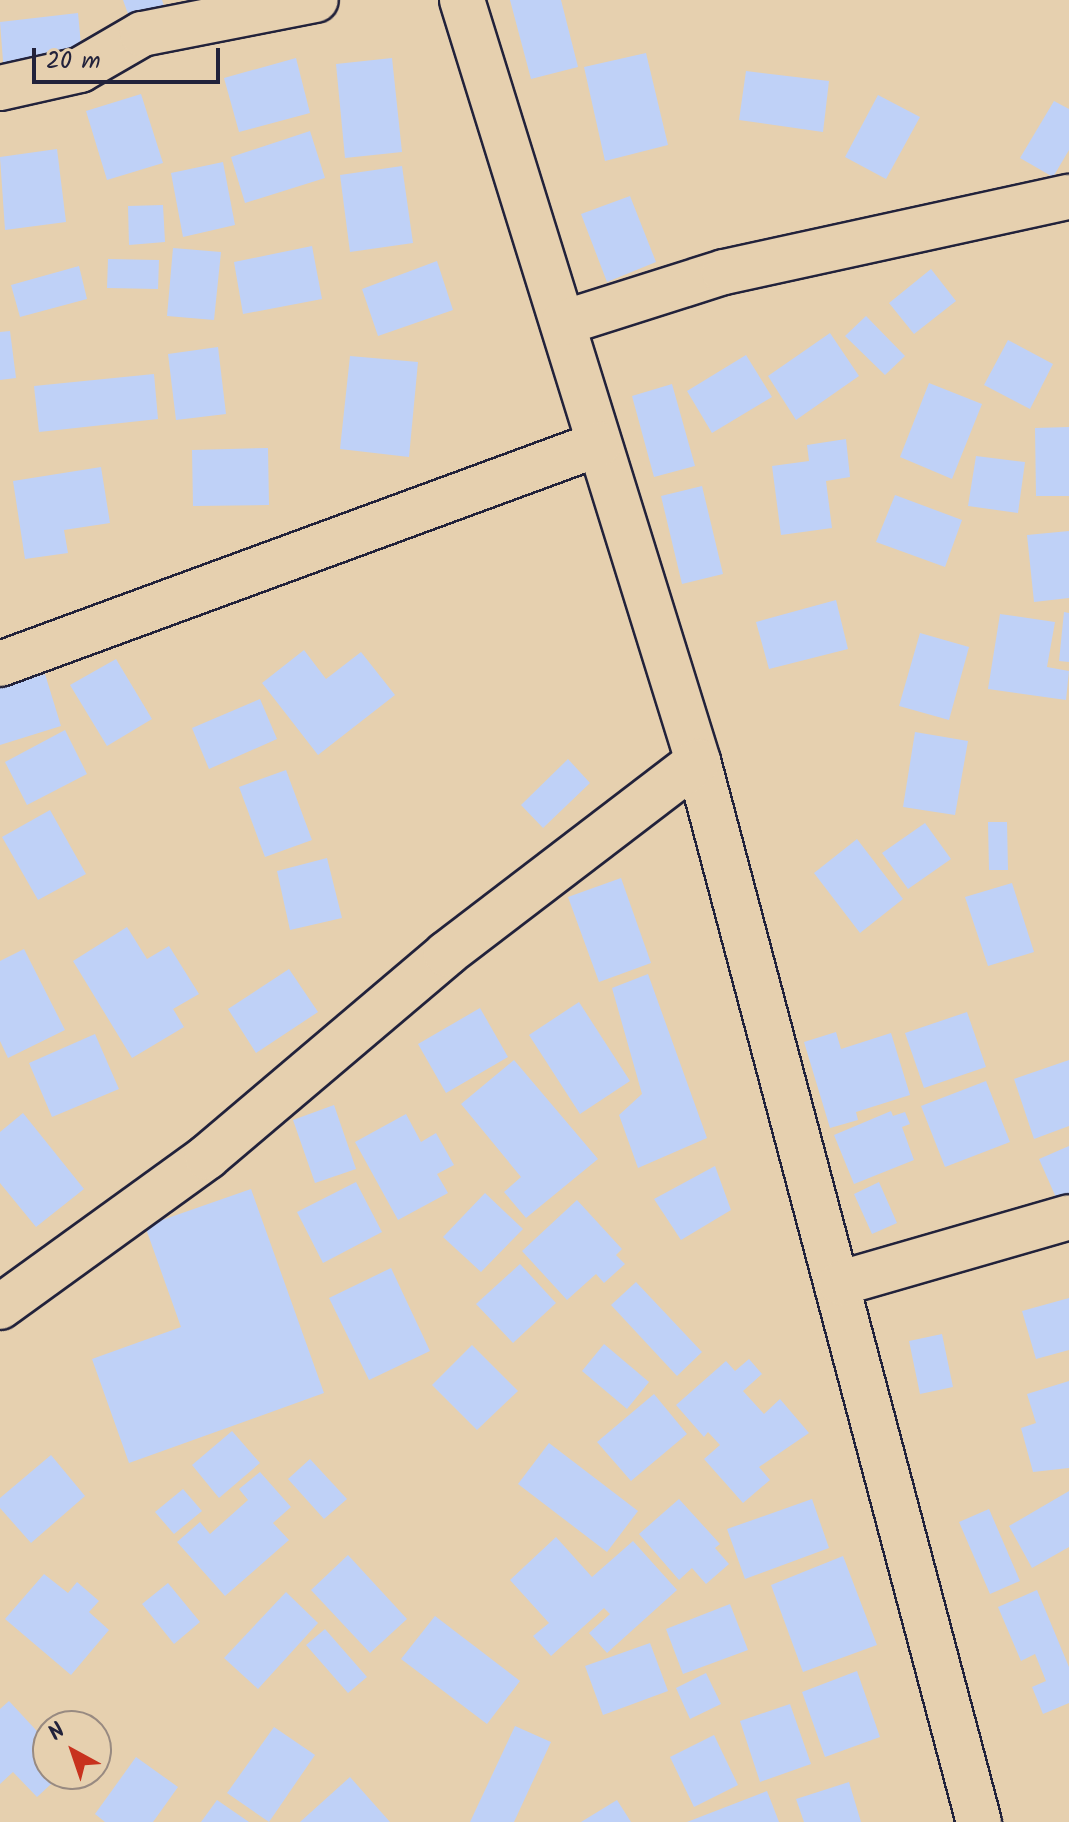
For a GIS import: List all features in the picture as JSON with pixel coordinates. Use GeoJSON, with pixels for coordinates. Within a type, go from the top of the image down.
{"type":"FeatureCollection","features":[{"type":"Feature","properties":{"kind":"street"},"geometry":{"type":"LineString","coordinates":[[0,88],[80,70],[142,34],[316,0]]}},
{"type":"Feature","properties":{"kind":"street"},"geometry":{"type":"LineString","coordinates":[[462,0],[698,761],[841,1283],[979,1822]]}},
{"type":"Feature","properties":{"kind":"street"},"geometry":{"type":"LineString","coordinates":[[563,323],[724,272],[1069,197]]}},
{"type":"Feature","properties":{"kind":"street"},"geometry":{"type":"LineString","coordinates":[[0,664],[599,444]]}},
{"type":"Feature","properties":{"kind":"street"},"geometry":{"type":"LineString","coordinates":[[0,1307],[207,1157],[446,954],[698,761]]}},
{"type":"Feature","properties":{"kind":"street"},"geometry":{"type":"LineString","coordinates":[[841,1283],[1069,1217]]}},
{"type":"Feature","properties":{"kind":"building"},"geometry":{"type":"Polygon","coordinates":[[[123,0],[162,0],[165,9],[131,22],[123,0]]]}},
{"type":"Feature","properties":{"kind":"building"},"geometry":{"type":"Polygon","coordinates":[[[510,0],[561,0],[578,67],[531,79],[510,0]]]}},
{"type":"Feature","properties":{"kind":"building"},"geometry":{"type":"Polygon","coordinates":[[[78,13],[83,66],[4,74],[0,22],[78,13]]]}},
{"type":"Feature","properties":{"kind":"building"},"geometry":{"type":"Polygon","coordinates":[[[646,53],[668,145],[605,161],[584,67],[646,53]]]}},
{"type":"Feature","properties":{"kind":"building"},"geometry":{"type":"Polygon","coordinates":[[[296,58],[310,113],[239,132],[224,78],[296,58]]]}},
{"type":"Feature","properties":{"kind":"building"},"geometry":{"type":"Polygon","coordinates":[[[392,58],[402,152],[345,158],[336,64],[392,58]]]}},
{"type":"Feature","properties":{"kind":"building"},"geometry":{"type":"Polygon","coordinates":[[[746,71],[829,81],[823,132],[739,120],[746,71]]]}},
{"type":"Feature","properties":{"kind":"building"},"geometry":{"type":"Polygon","coordinates":[[[141,94],[163,163],[107,180],[86,111],[141,94]]]}},
{"type":"Feature","properties":{"kind":"building"},"geometry":{"type":"Polygon","coordinates":[[[878,95],[920,117],[886,179],[845,157],[878,95]]]}},
{"type":"Feature","properties":{"kind":"building"},"geometry":{"type":"Polygon","coordinates":[[[1054,101],[1069,109],[1069,150],[1053,177],[1020,158],[1054,101]]]}},
{"type":"Feature","properties":{"kind":"building"},"geometry":{"type":"Polygon","coordinates":[[[310,131],[325,178],[245,203],[231,157],[310,131]]]}},
{"type":"Feature","properties":{"kind":"building"},"geometry":{"type":"Polygon","coordinates":[[[57,149],[66,222],[5,230],[0,157],[57,149]]]}},
{"type":"Feature","properties":{"kind":"building"},"geometry":{"type":"Polygon","coordinates":[[[223,162],[235,225],[183,237],[171,173],[223,162]]]}},
{"type":"Feature","properties":{"kind":"building"},"geometry":{"type":"Polygon","coordinates":[[[402,166],[413,243],[350,252],[340,175],[402,166]]]}},
{"type":"Feature","properties":{"kind":"building"},"geometry":{"type":"Polygon","coordinates":[[[630,196],[656,262],[607,282],[581,214],[630,196]]]}},
{"type":"Feature","properties":{"kind":"building"},"geometry":{"type":"Polygon","coordinates":[[[163,205],[165,242],[129,245],[128,206],[163,205]]]}},
{"type":"Feature","properties":{"kind":"building"},"geometry":{"type":"Polygon","coordinates":[[[312,246],[322,299],[243,314],[234,262],[312,246]]]}},
{"type":"Feature","properties":{"kind":"building"},"geometry":{"type":"Polygon","coordinates":[[[173,248],[221,252],[214,320],[167,316],[173,248]]]}},
{"type":"Feature","properties":{"kind":"building"},"geometry":{"type":"Polygon","coordinates":[[[108,259],[159,260],[158,289],[107,288],[108,259]]]}},
{"type":"Feature","properties":{"kind":"building"},"geometry":{"type":"Polygon","coordinates":[[[437,261],[453,310],[378,336],[362,289],[437,261]]]}},
{"type":"Feature","properties":{"kind":"building"},"geometry":{"type":"Polygon","coordinates":[[[79,266],[87,299],[20,317],[11,285],[79,266]]]}},
{"type":"Feature","properties":{"kind":"building"},"geometry":{"type":"Polygon","coordinates":[[[931,269],[956,301],[914,334],[889,303],[931,269]]]}},
{"type":"Feature","properties":{"kind":"building"},"geometry":{"type":"Polygon","coordinates":[[[866,316],[905,356],[885,375],[845,336],[866,316]]]}},
{"type":"Feature","properties":{"kind":"building"},"geometry":{"type":"Polygon","coordinates":[[[10,331],[16,378],[0,380],[0,332],[10,331]]]}},
{"type":"Feature","properties":{"kind":"building"},"geometry":{"type":"Polygon","coordinates":[[[830,333],[859,376],[796,420],[768,376],[830,333]]]}},
{"type":"Feature","properties":{"kind":"building"},"geometry":{"type":"Polygon","coordinates":[[[1008,340],[1053,364],[1030,409],[984,385],[1008,340]]]}},
{"type":"Feature","properties":{"kind":"building"},"geometry":{"type":"Polygon","coordinates":[[[218,347],[226,414],[176,420],[168,354],[218,347]]]}},
{"type":"Feature","properties":{"kind":"building"},"geometry":{"type":"Polygon","coordinates":[[[746,355],[772,397],[712,433],[687,391],[746,355]]]}},
{"type":"Feature","properties":{"kind":"building"},"geometry":{"type":"Polygon","coordinates":[[[350,356],[418,362],[409,457],[340,449],[350,356]]]}},
{"type":"Feature","properties":{"kind":"building"},"geometry":{"type":"Polygon","coordinates":[[[154,374],[158,419],[39,432],[34,386],[154,374]]]}},
{"type":"Feature","properties":{"kind":"building"},"geometry":{"type":"Polygon","coordinates":[[[929,383],[982,404],[952,479],[900,457],[929,383]]]}},
{"type":"Feature","properties":{"kind":"building"},"geometry":{"type":"Polygon","coordinates":[[[672,384],[695,466],[654,477],[632,396],[672,384]]]}},
{"type":"Feature","properties":{"kind":"building"},"geometry":{"type":"Polygon","coordinates":[[[1069,427],[1069,496],[1036,496],[1035,428],[1069,427]]]}},
{"type":"Feature","properties":{"kind":"building"},"geometry":{"type":"Polygon","coordinates":[[[846,439],[850,477],[826,481],[832,528],[781,535],[772,466],[809,461],[807,445],[846,439]]]}},
{"type":"Feature","properties":{"kind":"building"},"geometry":{"type":"Polygon","coordinates":[[[268,448],[269,505],[193,506],[192,450],[268,448]]]}},
{"type":"Feature","properties":{"kind":"building"},"geometry":{"type":"Polygon","coordinates":[[[976,456],[1025,462],[1018,513],[968,506],[976,456]]]}},
{"type":"Feature","properties":{"kind":"building"},"geometry":{"type":"Polygon","coordinates":[[[101,467],[110,523],[64,530],[68,553],[25,559],[13,481],[101,467]]]}},
{"type":"Feature","properties":{"kind":"building"},"geometry":{"type":"Polygon","coordinates":[[[702,486],[723,574],[682,584],[661,496],[702,486]]]}},
{"type":"Feature","properties":{"kind":"building"},"geometry":{"type":"Polygon","coordinates":[[[895,495],[962,520],[945,567],[876,542],[895,495]]]}},
{"type":"Feature","properties":{"kind":"building"},"geometry":{"type":"Polygon","coordinates":[[[1069,531],[1069,598],[1034,602],[1027,535],[1069,531]]]}},
{"type":"Feature","properties":{"kind":"building"},"geometry":{"type":"Polygon","coordinates":[[[836,600],[848,649],[769,669],[756,622],[836,600]]]}},
{"type":"Feature","properties":{"kind":"building"},"geometry":{"type":"Polygon","coordinates":[[[1064,612],[1069,613],[1069,662],[1059,661],[1064,612]]]}},
{"type":"Feature","properties":{"kind":"building"},"geometry":{"type":"Polygon","coordinates":[[[1000,614],[1055,622],[1047,667],[1069,671],[1066,700],[988,689],[1000,614]]]}},
{"type":"Feature","properties":{"kind":"building"},"geometry":{"type":"Polygon","coordinates":[[[920,633],[969,647],[949,720],[899,706],[920,633]]]}},
{"type":"Feature","properties":{"kind":"building"},"geometry":{"type":"Polygon","coordinates":[[[304,650],[326,679],[361,652],[395,695],[318,755],[262,683],[304,650]]]}},
{"type":"Feature","properties":{"kind":"building"},"geometry":{"type":"Polygon","coordinates":[[[116,659],[152,719],[107,746],[70,685],[116,659]]]}},
{"type":"Feature","properties":{"kind":"building"},"geometry":{"type":"Polygon","coordinates":[[[45,674],[61,726],[0,745],[0,688],[45,674]]]}},
{"type":"Feature","properties":{"kind":"building"},"geometry":{"type":"Polygon","coordinates":[[[260,699],[277,739],[209,769],[192,728],[260,699]]]}},
{"type":"Feature","properties":{"kind":"building"},"geometry":{"type":"Polygon","coordinates":[[[65,730],[87,774],[27,805],[5,762],[65,730]]]}},
{"type":"Feature","properties":{"kind":"building"},"geometry":{"type":"Polygon","coordinates":[[[915,732],[968,741],[955,815],[903,807],[915,732]]]}},
{"type":"Feature","properties":{"kind":"building"},"geometry":{"type":"Polygon","coordinates":[[[568,759],[590,783],[543,828],[521,805],[568,759]]]}},
{"type":"Feature","properties":{"kind":"building"},"geometry":{"type":"Polygon","coordinates":[[[286,770],[312,840],[265,857],[239,787],[286,770]]]}},
{"type":"Feature","properties":{"kind":"building"},"geometry":{"type":"Polygon","coordinates":[[[50,810],[86,874],[38,900],[2,837],[50,810]]]}},
{"type":"Feature","properties":{"kind":"building"},"geometry":{"type":"Polygon","coordinates":[[[988,822],[1007,822],[1008,870],[989,870],[988,822]]]}},
{"type":"Feature","properties":{"kind":"building"},"geometry":{"type":"Polygon","coordinates":[[[925,823],[951,859],[908,889],[882,853],[925,823]]]}},
{"type":"Feature","properties":{"kind":"building"},"geometry":{"type":"Polygon","coordinates":[[[857,839],[903,899],[860,933],[814,873],[857,839]]]}},
{"type":"Feature","properties":{"kind":"building"},"geometry":{"type":"Polygon","coordinates":[[[327,858],[342,918],[290,930],[277,871],[327,858]]]}},
{"type":"Feature","properties":{"kind":"building"},"geometry":{"type":"Polygon","coordinates":[[[621,878],[651,963],[599,982],[568,897],[621,878]]]}},
{"type":"Feature","properties":{"kind":"building"},"geometry":{"type":"Polygon","coordinates":[[[1012,883],[1034,952],[988,966],[965,897],[1012,883]]]}},
{"type":"Feature","properties":{"kind":"building"},"geometry":{"type":"Polygon","coordinates":[[[127,927],[147,959],[169,946],[199,994],[173,1009],[184,1027],[132,1058],[73,961],[127,927]]]}},
{"type":"Feature","properties":{"kind":"building"},"geometry":{"type":"Polygon","coordinates":[[[24,949],[65,1030],[8,1058],[0,1041],[0,961],[24,949]]]}},
{"type":"Feature","properties":{"kind":"building"},"geometry":{"type":"Polygon","coordinates":[[[289,969],[318,1012],[256,1053],[228,1009],[289,969]]]}},
{"type":"Feature","properties":{"kind":"building"},"geometry":{"type":"Polygon","coordinates":[[[648,974],[707,1138],[638,1168],[619,1115],[642,1094],[612,988],[648,974]]]}},
{"type":"Feature","properties":{"kind":"building"},"geometry":{"type":"Polygon","coordinates":[[[579,1002],[630,1081],[580,1114],[529,1035],[579,1002]]]}},
{"type":"Feature","properties":{"kind":"building"},"geometry":{"type":"Polygon","coordinates":[[[480,1008],[508,1057],[446,1093],[418,1044],[480,1008]]]}},
{"type":"Feature","properties":{"kind":"building"},"geometry":{"type":"Polygon","coordinates":[[[967,1012],[986,1067],[924,1088],[905,1033],[967,1012]]]}},
{"type":"Feature","properties":{"kind":"building"},"geometry":{"type":"Polygon","coordinates":[[[836,1032],[841,1049],[891,1033],[910,1095],[856,1112],[858,1120],[830,1128],[804,1042],[836,1032]]]}},
{"type":"Feature","properties":{"kind":"building"},"geometry":{"type":"Polygon","coordinates":[[[95,1034],[119,1089],[52,1117],[29,1063],[95,1034]]]}},
{"type":"Feature","properties":{"kind":"building"},"geometry":{"type":"Polygon","coordinates":[[[514,1060],[598,1159],[526,1218],[504,1192],[521,1177],[461,1104],[514,1060]]]}},
{"type":"Feature","properties":{"kind":"building"},"geometry":{"type":"Polygon","coordinates":[[[1069,1060],[1069,1126],[1034,1139],[1014,1079],[1069,1060]]]}},
{"type":"Feature","properties":{"kind":"building"},"geometry":{"type":"Polygon","coordinates":[[[986,1081],[1010,1142],[945,1167],[921,1106],[986,1081]]]}},
{"type":"Feature","properties":{"kind":"building"},"geometry":{"type":"Polygon","coordinates":[[[334,1105],[356,1169],[315,1183],[293,1120],[334,1105]]]}},
{"type":"Feature","properties":{"kind":"building"},"geometry":{"type":"Polygon","coordinates":[[[891,1111],[893,1116],[905,1112],[910,1124],[902,1127],[914,1160],[854,1184],[834,1135],[891,1111]]]}},
{"type":"Feature","properties":{"kind":"building"},"geometry":{"type":"Polygon","coordinates":[[[23,1113],[84,1189],[36,1227],[0,1183],[0,1132],[23,1113]]]}},
{"type":"Feature","properties":{"kind":"building"},"geometry":{"type":"Polygon","coordinates":[[[406,1114],[421,1142],[436,1133],[454,1165],[437,1174],[448,1193],[398,1220],[355,1142],[406,1114]]]}},
{"type":"Feature","properties":{"kind":"building"},"geometry":{"type":"Polygon","coordinates":[[[1069,1146],[1069,1208],[1062,1211],[1039,1159],[1069,1146]]]}},
{"type":"Feature","properties":{"kind":"building"},"geometry":{"type":"Polygon","coordinates":[[[715,1166],[731,1210],[681,1240],[654,1199],[715,1166]]]}},
{"type":"Feature","properties":{"kind":"building"},"geometry":{"type":"Polygon","coordinates":[[[356,1182],[382,1232],[323,1263],[297,1212],[356,1182]]]}},
{"type":"Feature","properties":{"kind":"building"},"geometry":{"type":"Polygon","coordinates":[[[879,1182],[897,1223],[872,1234],[854,1194],[879,1182]]]}},
{"type":"Feature","properties":{"kind":"building"},"geometry":{"type":"Polygon","coordinates":[[[251,1189],[324,1393],[129,1463],[92,1359],[181,1327],[145,1226],[251,1189]]]}},
{"type":"Feature","properties":{"kind":"building"},"geometry":{"type":"Polygon","coordinates":[[[485,1193],[523,1229],[481,1272],[443,1237],[485,1193]]]}},
{"type":"Feature","properties":{"kind":"building"},"geometry":{"type":"Polygon","coordinates":[[[577,1200],[622,1249],[616,1255],[625,1264],[604,1283],[596,1274],[567,1300],[522,1251],[577,1200]]]}},
{"type":"Feature","properties":{"kind":"building"},"geometry":{"type":"Polygon","coordinates":[[[520,1264],[556,1303],[513,1343],[476,1304],[520,1264]]]}},
{"type":"Feature","properties":{"kind":"building"},"geometry":{"type":"Polygon","coordinates":[[[391,1268],[430,1351],[369,1380],[329,1298],[391,1268]]]}},
{"type":"Feature","properties":{"kind":"building"},"geometry":{"type":"Polygon","coordinates":[[[636,1282],[702,1352],[677,1376],[611,1305],[636,1282]]]}},
{"type":"Feature","properties":{"kind":"building"},"geometry":{"type":"Polygon","coordinates":[[[1069,1298],[1069,1350],[1036,1359],[1022,1311],[1069,1298]]]}},
{"type":"Feature","properties":{"kind":"building"},"geometry":{"type":"Polygon","coordinates":[[[942,1334],[953,1387],[920,1394],[909,1341],[942,1334]]]}},
{"type":"Feature","properties":{"kind":"building"},"geometry":{"type":"Polygon","coordinates":[[[604,1344],[649,1382],[627,1409],[582,1371],[604,1344]]]}},
{"type":"Feature","properties":{"kind":"building"},"geometry":{"type":"Polygon","coordinates":[[[472,1345],[518,1391],[477,1430],[432,1385],[472,1345]]]}},
{"type":"Feature","properties":{"kind":"building"},"geometry":{"type":"Polygon","coordinates":[[[749,1359],[762,1374],[743,1391],[764,1414],[780,1399],[809,1433],[759,1467],[770,1480],[743,1503],[704,1459],[720,1445],[708,1432],[704,1437],[676,1405],[726,1361],[735,1371],[749,1359]]]}},
{"type":"Feature","properties":{"kind":"building"},"geometry":{"type":"Polygon","coordinates":[[[1069,1381],[1069,1468],[1033,1472],[1021,1428],[1036,1423],[1027,1394],[1069,1381]]]}},
{"type":"Feature","properties":{"kind":"building"},"geometry":{"type":"Polygon","coordinates":[[[654,1394],[687,1434],[631,1481],[597,1442],[654,1394]]]}},
{"type":"Feature","properties":{"kind":"building"},"geometry":{"type":"Polygon","coordinates":[[[232,1431],[260,1463],[219,1498],[192,1465],[232,1431]]]}},
{"type":"Feature","properties":{"kind":"building"},"geometry":{"type":"Polygon","coordinates":[[[549,1443],[638,1511],[607,1552],[518,1484],[549,1443]]]}},
{"type":"Feature","properties":{"kind":"building"},"geometry":{"type":"Polygon","coordinates":[[[51,1455],[85,1496],[31,1543],[0,1508],[0,1498],[51,1455]]]}},
{"type":"Feature","properties":{"kind":"building"},"geometry":{"type":"Polygon","coordinates":[[[310,1459],[347,1499],[324,1519],[288,1479],[310,1459]]]}},
{"type":"Feature","properties":{"kind":"building"},"geometry":{"type":"Polygon","coordinates":[[[260,1472],[291,1507],[273,1523],[289,1540],[225,1596],[177,1542],[200,1522],[210,1534],[248,1500],[239,1489],[260,1472]]]}},
{"type":"Feature","properties":{"kind":"building"},"geometry":{"type":"Polygon","coordinates":[[[183,1489],[202,1511],[174,1534],[155,1512],[183,1489]]]}},
{"type":"Feature","properties":{"kind":"building"},"geometry":{"type":"Polygon","coordinates":[[[1069,1491],[1069,1547],[1032,1568],[1009,1526],[1069,1491]]]}},
{"type":"Feature","properties":{"kind":"building"},"geometry":{"type":"Polygon","coordinates":[[[679,1499],[720,1544],[715,1548],[729,1564],[706,1584],[692,1568],[679,1580],[639,1534],[679,1499]]]}},
{"type":"Feature","properties":{"kind":"building"},"geometry":{"type":"Polygon","coordinates":[[[812,1499],[829,1548],[745,1579],[727,1529],[812,1499]]]}},
{"type":"Feature","properties":{"kind":"building"},"geometry":{"type":"Polygon","coordinates":[[[989,1509],[1020,1581],[990,1594],[959,1522],[989,1509]]]}},
{"type":"Feature","properties":{"kind":"building"},"geometry":{"type":"Polygon","coordinates":[[[556,1537],[592,1577],[633,1541],[677,1590],[607,1653],[589,1633],[610,1614],[604,1608],[551,1656],[533,1636],[549,1623],[510,1580],[556,1537]]]}},
{"type":"Feature","properties":{"kind":"building"},"geometry":{"type":"Polygon","coordinates":[[[348,1555],[407,1619],[370,1653],[311,1590],[348,1555]]]}},
{"type":"Feature","properties":{"kind":"building"},"geometry":{"type":"Polygon","coordinates":[[[843,1556],[877,1645],[803,1672],[771,1585],[843,1556]]]}},
{"type":"Feature","properties":{"kind":"building"},"geometry":{"type":"Polygon","coordinates":[[[44,1574],[68,1593],[77,1582],[99,1601],[89,1612],[109,1630],[71,1675],[5,1619],[44,1574]]]}},
{"type":"Feature","properties":{"kind":"building"},"geometry":{"type":"Polygon","coordinates":[[[168,1583],[200,1622],[174,1644],[142,1604],[168,1583]]]}},
{"type":"Feature","properties":{"kind":"building"},"geometry":{"type":"Polygon","coordinates":[[[1037,1590],[1069,1667],[1069,1703],[1043,1714],[1032,1687],[1046,1681],[1035,1654],[1021,1661],[998,1607],[1037,1590]]]}},
{"type":"Feature","properties":{"kind":"building"},"geometry":{"type":"Polygon","coordinates":[[[286,1592],[318,1623],[258,1689],[224,1658],[286,1592]]]}},
{"type":"Feature","properties":{"kind":"building"},"geometry":{"type":"Polygon","coordinates":[[[730,1604],[748,1650],[683,1674],[666,1629],[730,1604]]]}},
{"type":"Feature","properties":{"kind":"building"},"geometry":{"type":"Polygon","coordinates":[[[435,1616],[520,1681],[487,1724],[401,1659],[435,1616]]]}},
{"type":"Feature","properties":{"kind":"building"},"geometry":{"type":"Polygon","coordinates":[[[325,1629],[367,1677],[348,1693],[306,1645],[325,1629]]]}},
{"type":"Feature","properties":{"kind":"building"},"geometry":{"type":"Polygon","coordinates":[[[650,1643],[668,1691],[603,1715],[585,1666],[650,1643]]]}},
{"type":"Feature","properties":{"kind":"building"},"geometry":{"type":"Polygon","coordinates":[[[857,1671],[880,1737],[825,1757],[802,1692],[857,1671]]]}},
{"type":"Feature","properties":{"kind":"building"},"geometry":{"type":"Polygon","coordinates":[[[706,1673],[721,1704],[690,1719],[676,1688],[706,1673]]]}},
{"type":"Feature","properties":{"kind":"building"},"geometry":{"type":"Polygon","coordinates":[[[9,1701],[32,1726],[32,1790],[45,1790],[37,1797],[13,1772],[0,1784],[0,1709],[9,1701]]]}},
{"type":"Feature","properties":{"kind":"building"},"geometry":{"type":"Polygon","coordinates":[[[790,1704],[811,1764],[760,1782],[740,1721],[790,1704]]]}},
{"type":"Feature","properties":{"kind":"building"},"geometry":{"type":"Polygon","coordinates":[[[515,1726],[551,1742],[514,1822],[470,1822],[515,1726]]]}},
{"type":"Feature","properties":{"kind":"building"},"geometry":{"type":"Polygon","coordinates":[[[274,1727],[315,1755],[269,1822],[227,1793],[274,1727]]]}},
{"type":"Feature","properties":{"kind":"building"},"geometry":{"type":"Polygon","coordinates":[[[714,1735],[738,1785],[694,1807],[670,1757],[714,1735]]]}},
{"type":"Feature","properties":{"kind":"building"},"geometry":{"type":"Polygon","coordinates":[[[136,1757],[178,1787],[153,1822],[105,1822],[95,1814],[136,1757]]]}},
{"type":"Feature","properties":{"kind":"building"},"geometry":{"type":"Polygon","coordinates":[[[350,1777],[390,1822],[300,1822],[350,1777]]]}},
{"type":"Feature","properties":{"kind":"building"},"geometry":{"type":"Polygon","coordinates":[[[849,1782],[861,1822],[804,1822],[796,1799],[849,1782]]]}},
{"type":"Feature","properties":{"kind":"building"},"geometry":{"type":"Polygon","coordinates":[[[767,1791],[779,1822],[687,1822],[767,1791]]]}},
{"type":"Feature","properties":{"kind":"building"},"geometry":{"type":"Polygon","coordinates":[[[217,1800],[249,1822],[201,1822],[217,1800]]]}},
{"type":"Feature","properties":{"kind":"building"},"geometry":{"type":"Polygon","coordinates":[[[617,1800],[631,1822],[581,1822],[617,1800]]]}}]}
